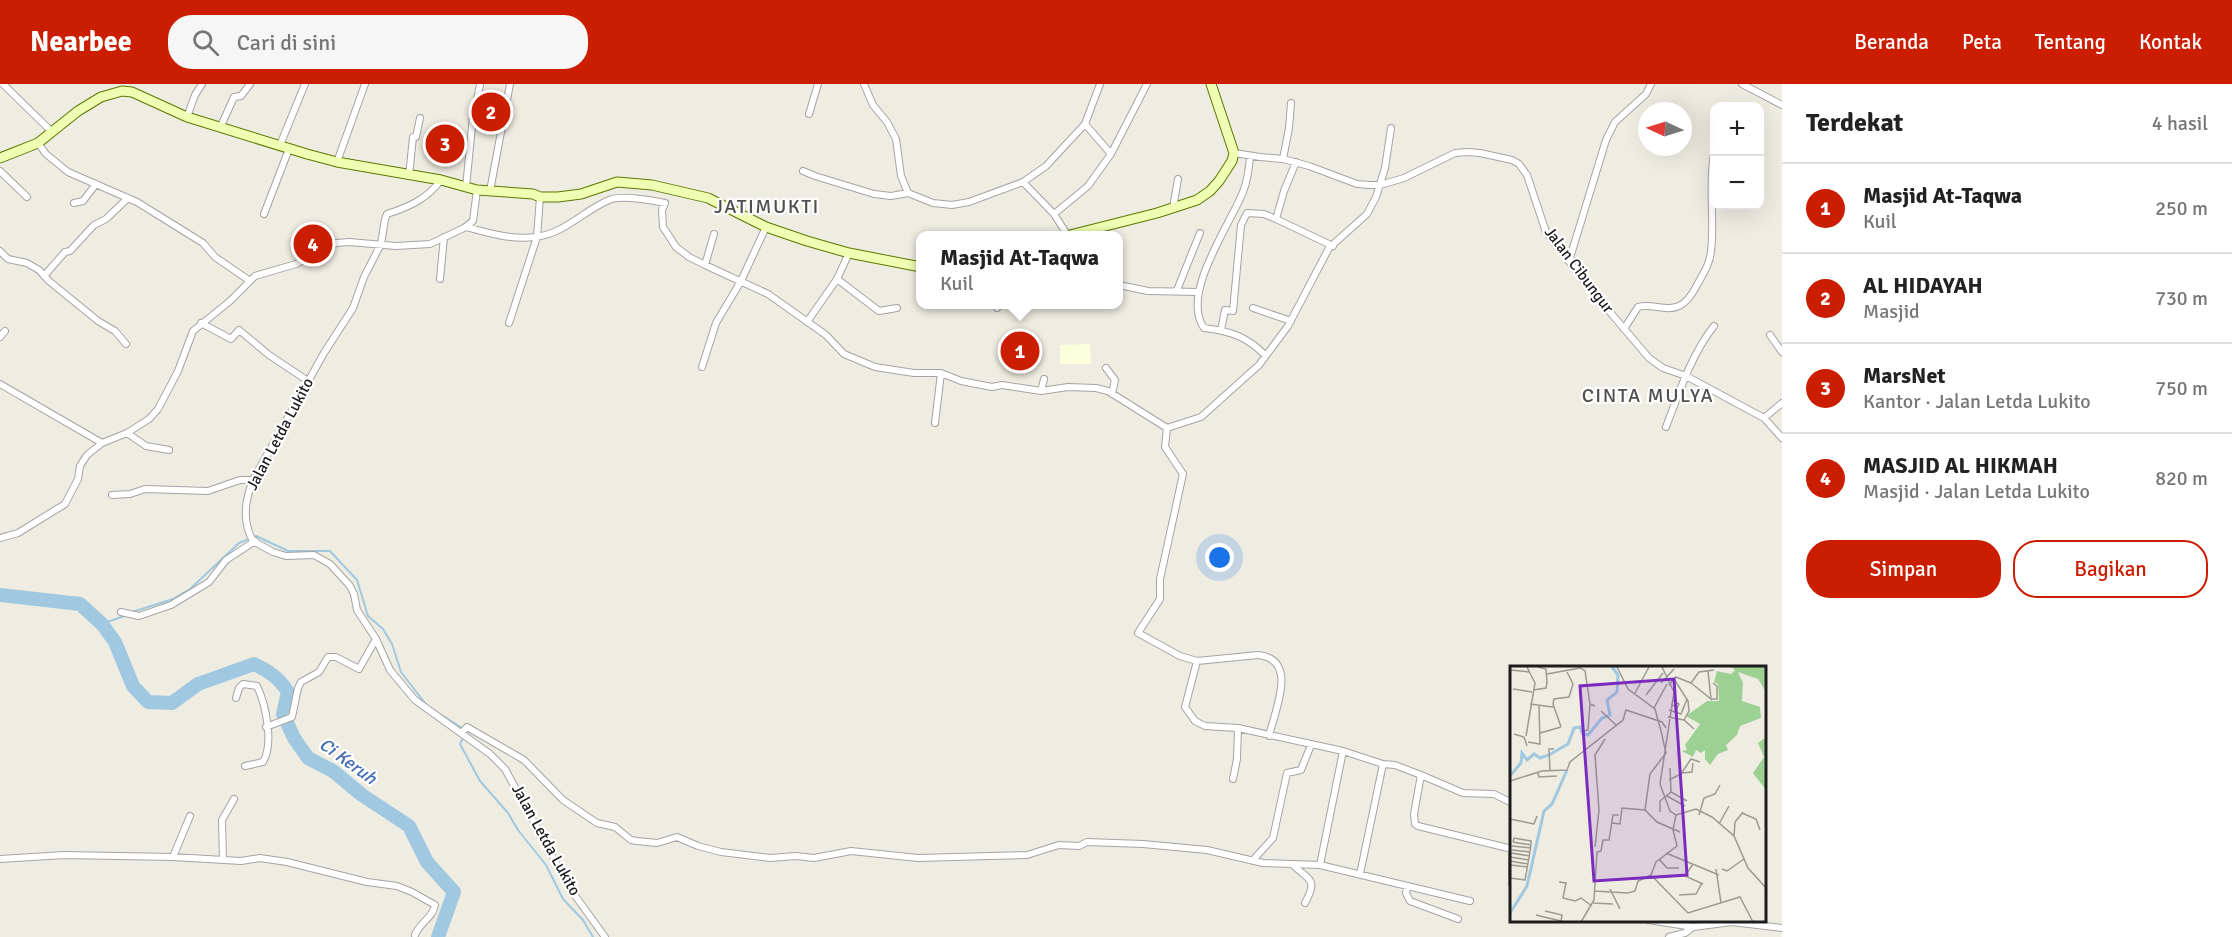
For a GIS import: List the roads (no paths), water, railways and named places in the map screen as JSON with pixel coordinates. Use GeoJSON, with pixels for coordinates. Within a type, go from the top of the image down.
{"type":"FeatureCollection","features":[{"type":"Feature","properties":{"kind":"street"},"geometry":{"type":"LineString","coordinates":[[3,84],[52,132]]}},
{"type":"Feature","properties":{"kind":"street"},"geometry":{"type":"LineString","coordinates":[[187,117],[195,95],[202,84]]}},
{"type":"Feature","properties":{"kind":"street"},"geometry":{"type":"LineString","coordinates":[[221,126],[234,97],[241,96],[250,84]]}},
{"type":"Feature","properties":{"kind":"street"},"geometry":{"type":"LineString","coordinates":[[264,214],[305,84]]}},
{"type":"Feature","properties":{"kind":"street"},"geometry":{"type":"LineString","coordinates":[[337,162],[365,84]]}},
{"type":"Feature","properties":{"kind":"street"},"geometry":{"type":"LineString","coordinates":[[490,191],[510,84]]}},
{"type":"Feature","properties":{"kind":"street"},"geometry":{"type":"LineString","coordinates":[[809,114],[818,84]]}},
{"type":"Feature","properties":{"kind":"street"},"geometry":{"type":"LineString","coordinates":[[864,84],[873,105],[887,122],[896,139],[902,176],[908,193]]}},
{"type":"Feature","properties":{"kind":"street"},"geometry":{"type":"LineString","coordinates":[[803,171],[814,177],[874,194],[891,196],[908,193],[933,202],[952,205],[969,202],[1023,182],[1046,166],[1085,124],[1100,84]]}},
{"type":"Feature","properties":{"kind":"street"},"geometry":{"type":"LineString","coordinates":[[1054,214],[1088,186],[1111,154],[1147,84]]}},
{"type":"Feature","properties":{"kind":"street"},"geometry":{"type":"LineString","coordinates":[[1083,231],[1173,208],[1197,200],[1210,192],[1232,161],[1234,153],[1211,84]]}},
{"type":"Feature","properties":{"kind":"street"},"geometry":{"type":"LineString","coordinates":[[1569,261],[1606,140],[1615,122],[1646,94],[1651,84]]}},
{"type":"Feature","properties":{"kind":"street"},"geometry":{"type":"LineString","coordinates":[[1742,84],[1782,105]]}},
{"type":"Feature","properties":{"kind":"street"},"geometry":{"type":"LineString","coordinates":[[466,187],[473,117],[480,86]]}},
{"type":"Feature","properties":{"kind":"street"},"geometry":{"type":"LineString","coordinates":[[0,158],[38,143],[78,111],[101,98],[118,91],[132,92],[187,117],[337,162],[441,180],[477,190],[540,196],[581,194],[617,182],[638,183],[708,198],[766,226],[849,254],[916,266]]}},
{"type":"Feature","properties":{"kind":"street"},"geometry":{"type":"LineString","coordinates":[[1283,159],[1291,104]]}},
{"type":"Feature","properties":{"kind":"street"},"geometry":{"type":"LineString","coordinates":[[409,176],[413,136],[416,137],[420,118]]}},
{"type":"Feature","properties":{"kind":"street"},"geometry":{"type":"LineString","coordinates":[[1085,124],[1111,154]]}},
{"type":"Feature","properties":{"kind":"street"},"geometry":{"type":"LineString","coordinates":[[1167,429],[1201,417],[1259,365],[1291,321],[1329,248],[1367,214],[1380,185],[1391,128]]}},
{"type":"Feature","properties":{"kind":"street"},"geometry":{"type":"LineString","coordinates":[[38,143],[46,154],[68,172],[137,202],[202,243],[215,257],[250,281]]}},
{"type":"Feature","properties":{"kind":"street","name":"Jalan Cibungur"},"geometry":{"type":"LineString","coordinates":[[1234,153],[1283,159],[1357,184],[1380,185],[1404,178],[1455,153],[1480,153],[1512,160],[1519,164],[1527,175],[1546,232],[1649,358],[1663,368],[1686,376],[1764,418],[1782,438]]}},
{"type":"Feature","properties":{"kind":"street"},"geometry":{"type":"LineString","coordinates":[[1250,156],[1245,189],[1206,265],[1199,292],[1197,319],[1204,328],[1221,330],[1253,342],[1265,355]]}},
{"type":"Feature","properties":{"kind":"street"},"geometry":{"type":"LineString","coordinates":[[1623,329],[1638,307],[1644,305],[1670,309],[1687,301],[1707,268],[1711,252],[1711,174],[1714,156]]}},
{"type":"Feature","properties":{"kind":"street"},"geometry":{"type":"LineString","coordinates":[[1276,219],[1296,162]]}},
{"type":"Feature","properties":{"kind":"street"},"geometry":{"type":"LineString","coordinates":[[0,171],[27,197]]}},
{"type":"Feature","properties":{"kind":"street"},"geometry":{"type":"LineString","coordinates":[[1173,208],[1178,179]]}},
{"type":"Feature","properties":{"kind":"street","name":"Jalan Letda Lukito"},"geometry":{"type":"LineString","coordinates":[[441,180],[427,196],[404,209],[387,214],[384,219],[381,244],[364,277],[353,309],[337,331],[253,480],[247,496],[246,518],[253,539],[273,552],[286,556],[314,555],[330,564],[350,586],[357,609],[376,639],[390,670],[415,700],[463,732],[505,769],[571,890],[605,937]]}},
{"type":"Feature","properties":{"kind":"street"},"geometry":{"type":"LineString","coordinates":[[1023,182],[1054,214],[1065,231]]}},
{"type":"Feature","properties":{"kind":"street"},"geometry":{"type":"LineString","coordinates":[[74,203],[83,201],[96,184]]}},
{"type":"Feature","properties":{"kind":"street"},"geometry":{"type":"LineString","coordinates":[[666,189],[662,210],[663,227],[676,247],[689,257],[768,294],[826,334],[844,354],[875,367],[915,373],[941,373],[974,384],[992,387],[1002,385],[1041,391],[1080,387],[1096,388],[1112,394],[1167,429]]}},
{"type":"Feature","properties":{"kind":"street"},"geometry":{"type":"LineString","coordinates":[[0,538],[18,533],[64,504],[78,479],[80,466],[87,455],[102,443],[127,433],[149,420],[158,410],[181,365],[193,331],[230,301],[250,281],[266,271],[296,264],[336,243],[430,244],[466,227],[473,221],[477,190]]}},
{"type":"Feature","properties":{"kind":"street"},"geometry":{"type":"LineString","coordinates":[[509,323],[537,237],[540,196]]}},
{"type":"Feature","properties":{"kind":"street"},"geometry":{"type":"LineString","coordinates":[[44,276],[65,252],[70,251],[94,225],[106,219],[128,198]]}},
{"type":"Feature","properties":{"kind":"street"},"geometry":{"type":"LineString","coordinates":[[466,227],[506,237],[537,237],[562,229],[610,200],[623,198],[665,203]]}},
{"type":"Feature","properties":{"kind":"street"},"geometry":{"type":"LineString","coordinates":[[1221,330],[1225,310],[1233,310],[1241,225],[1247,213],[1264,214],[1333,246]]}},
{"type":"Feature","properties":{"kind":"street"},"geometry":{"type":"LineString","coordinates":[[702,367],[716,323],[741,281],[766,226]]}},
{"type":"Feature","properties":{"kind":"street"},"geometry":{"type":"LineString","coordinates":[[1177,290],[1200,233]]}},
{"type":"Feature","properties":{"kind":"street"},"geometry":{"type":"LineString","coordinates":[[705,265],[714,234]]}},
{"type":"Feature","properties":{"kind":"street"},"geometry":{"type":"LineString","coordinates":[[440,279],[444,237]]}},
{"type":"Feature","properties":{"kind":"street"},"geometry":{"type":"LineString","coordinates":[[0,251],[8,259],[27,264],[44,276],[98,321],[115,332],[126,344]]}},
{"type":"Feature","properties":{"kind":"street"},"geometry":{"type":"LineString","coordinates":[[807,322],[837,279],[849,254]]}},
{"type":"Feature","properties":{"kind":"street"},"geometry":{"type":"LineString","coordinates":[[837,279],[879,311],[897,308]]}},
{"type":"Feature","properties":{"kind":"street"},"geometry":{"type":"LineString","coordinates":[[1123,286],[1148,291],[1199,292]]}},
{"type":"Feature","properties":{"kind":"street"},"geometry":{"type":"LineString","coordinates":[[1253,308],[1291,321]]}},
{"type":"Feature","properties":{"kind":"street"},"geometry":{"type":"LineString","coordinates":[[201,323],[231,339],[239,330],[268,355],[308,381]]}},
{"type":"Feature","properties":{"kind":"street"},"geometry":{"type":"LineString","coordinates":[[1666,427],[1686,376],[1706,336],[1714,326]]}},
{"type":"Feature","properties":{"kind":"street"},"geometry":{"type":"LineString","coordinates":[[0,337],[5,331]]}},
{"type":"Feature","properties":{"kind":"street"},"geometry":{"type":"LineString","coordinates":[[1770,335],[1782,352]]}},
{"type":"Feature","properties":{"kind":"street"},"geometry":{"type":"LineString","coordinates":[[1106,368],[1115,380],[1112,394]]}},
{"type":"Feature","properties":{"kind":"street"},"geometry":{"type":"LineString","coordinates":[[935,423],[941,373]]}},
{"type":"Feature","properties":{"kind":"street"},"geometry":{"type":"LineString","coordinates":[[1041,391],[1044,379]]}},
{"type":"Feature","properties":{"kind":"street"},"geometry":{"type":"LineString","coordinates":[[0,384],[102,443]]}},
{"type":"Feature","properties":{"kind":"street"},"geometry":{"type":"LineString","coordinates":[[1764,418],[1782,403]]}},
{"type":"Feature","properties":{"kind":"street"},"geometry":{"type":"LineString","coordinates":[[1167,429],[1165,447],[1183,474],[1160,579],[1160,599],[1138,633],[1180,656],[1197,661],[1268,656],[1278,664],[1283,677],[1269,735]]}},
{"type":"Feature","properties":{"kind":"street"},"geometry":{"type":"LineString","coordinates":[[127,433],[146,446],[169,450]]}},
{"type":"Feature","properties":{"kind":"street"},"geometry":{"type":"LineString","coordinates":[[112,495],[130,494],[145,489],[214,491],[240,480],[253,480]]}},
{"type":"Feature","properties":{"kind":"street"},"geometry":{"type":"LineString","coordinates":[[121,612],[130,615],[148,614],[199,590],[226,560],[253,539]]}},
{"type":"Feature","properties":{"kind":"street"},"geometry":{"type":"LineString","coordinates":[[266,727],[292,717],[301,682],[319,672],[328,657],[336,657],[359,669],[376,639]]}},
{"type":"Feature","properties":{"kind":"street"},"geometry":{"type":"LineString","coordinates":[[1197,661],[1185,707],[1195,721],[1205,726],[1238,728],[1343,751],[1383,764],[1395,765],[1463,794],[1494,794],[1510,802]]}},
{"type":"Feature","properties":{"kind":"street"},"geometry":{"type":"LineString","coordinates":[[237,698],[239,688],[243,684],[257,686],[262,698],[269,749],[263,762],[245,766]]}},
{"type":"Feature","properties":{"kind":"street"},"geometry":{"type":"LineString","coordinates":[[1233,779],[1237,759],[1238,728]]}},
{"type":"Feature","properties":{"kind":"street"},"geometry":{"type":"LineString","coordinates":[[463,732],[524,760],[563,800],[597,823],[615,827],[637,842],[657,843],[677,837],[721,852],[770,858],[796,856],[814,858],[851,850],[918,858],[1027,855],[1059,845],[1079,846],[1087,842],[1106,842],[1207,850],[1263,863],[1320,865],[1470,901]]}},
{"type":"Feature","properties":{"kind":"street"},"geometry":{"type":"LineString","coordinates":[[1253,860],[1273,838],[1287,773],[1301,770],[1311,745]]}},
{"type":"Feature","properties":{"kind":"street"},"geometry":{"type":"LineString","coordinates":[[1320,865],[1343,751]]}},
{"type":"Feature","properties":{"kind":"street"},"geometry":{"type":"LineString","coordinates":[[1360,874],[1383,764]]}},
{"type":"Feature","properties":{"kind":"street"},"geometry":{"type":"LineString","coordinates":[[1421,775],[1414,814],[1415,824],[1510,848]]}},
{"type":"Feature","properties":{"kind":"street"},"geometry":{"type":"LineString","coordinates":[[223,860],[222,820],[234,799]]}},
{"type":"Feature","properties":{"kind":"street"},"geometry":{"type":"LineString","coordinates":[[172,857],[190,816]]}},
{"type":"Feature","properties":{"kind":"street"},"geometry":{"type":"LineString","coordinates":[[0,859],[64,855],[241,861],[260,858],[287,862],[406,889],[435,905],[434,911],[420,924],[415,935]]}},
{"type":"Feature","properties":{"kind":"street"},"geometry":{"type":"LineString","coordinates":[[1293,865],[1308,876],[1311,883],[1305,903]]}},
{"type":"Feature","properties":{"kind":"street"},"geometry":{"type":"LineString","coordinates":[[1407,887],[1407,898],[1410,901],[1458,919]]}},
{"type":"Feature","properties":{"kind":"street"},"geometry":{"type":"LineString","coordinates":[[1656,922],[1693,927],[1732,922],[1782,928]]}},
{"type":"Feature","properties":{"kind":"street"},"geometry":{"type":"LineString","coordinates":[[1670,937],[1685,933],[1693,927]]}},
{"type":"Feature","properties":{"kind":"waterway"},"geometry":{"type":"LineString","coordinates":[[132,612],[173,599],[190,589],[239,543],[256,536],[288,551],[330,551],[357,580],[368,616],[383,629],[392,644],[401,672],[428,707]]}},
{"type":"Feature","properties":{"kind":"waterway","name":"Ci Keruh"},"geometry":{"type":"LineString","coordinates":[[0,595],[80,604],[102,624],[115,642],[133,686],[148,702],[172,703],[198,684],[254,664],[273,675],[288,692],[283,714],[294,738],[308,758],[333,771],[362,795],[409,826],[427,862],[454,892],[438,937]]}},
{"type":"Feature","properties":{"kind":"waterway"},"geometry":{"type":"LineString","coordinates":[[102,624],[124,616]]}},
{"type":"Feature","properties":{"kind":"waterway"},"geometry":{"type":"LineString","coordinates":[[438,713],[467,731],[460,744],[480,781],[508,813],[518,830],[546,865],[563,899],[583,920],[593,937]]}},
{"type":"Feature","properties":{"kind":"place","name":"AL HIDAYAH"},"geometry":{"type":"Point","coordinates":[491,112]}},
{"type":"Feature","properties":{"kind":"place","name":"MarsNet"},"geometry":{"type":"Point","coordinates":[445,144]}},
{"type":"Feature","properties":{"kind":"place","name":"MASJID AL HIKMAH"},"geometry":{"type":"Point","coordinates":[313,244]}},
{"type":"Feature","properties":{"kind":"place","name":"Masjid At-Taqwa"},"geometry":{"type":"Point","coordinates":[1020,351]}},
{"type":"Feature","properties":{"kind":"district","name":"JATIMUKTI"},"geometry":{"type":"Point","coordinates":[767,206]}},
{"type":"Feature","properties":{"kind":"district","name":"CINTA MULYA"},"geometry":{"type":"Point","coordinates":[1648,395]}}]}
